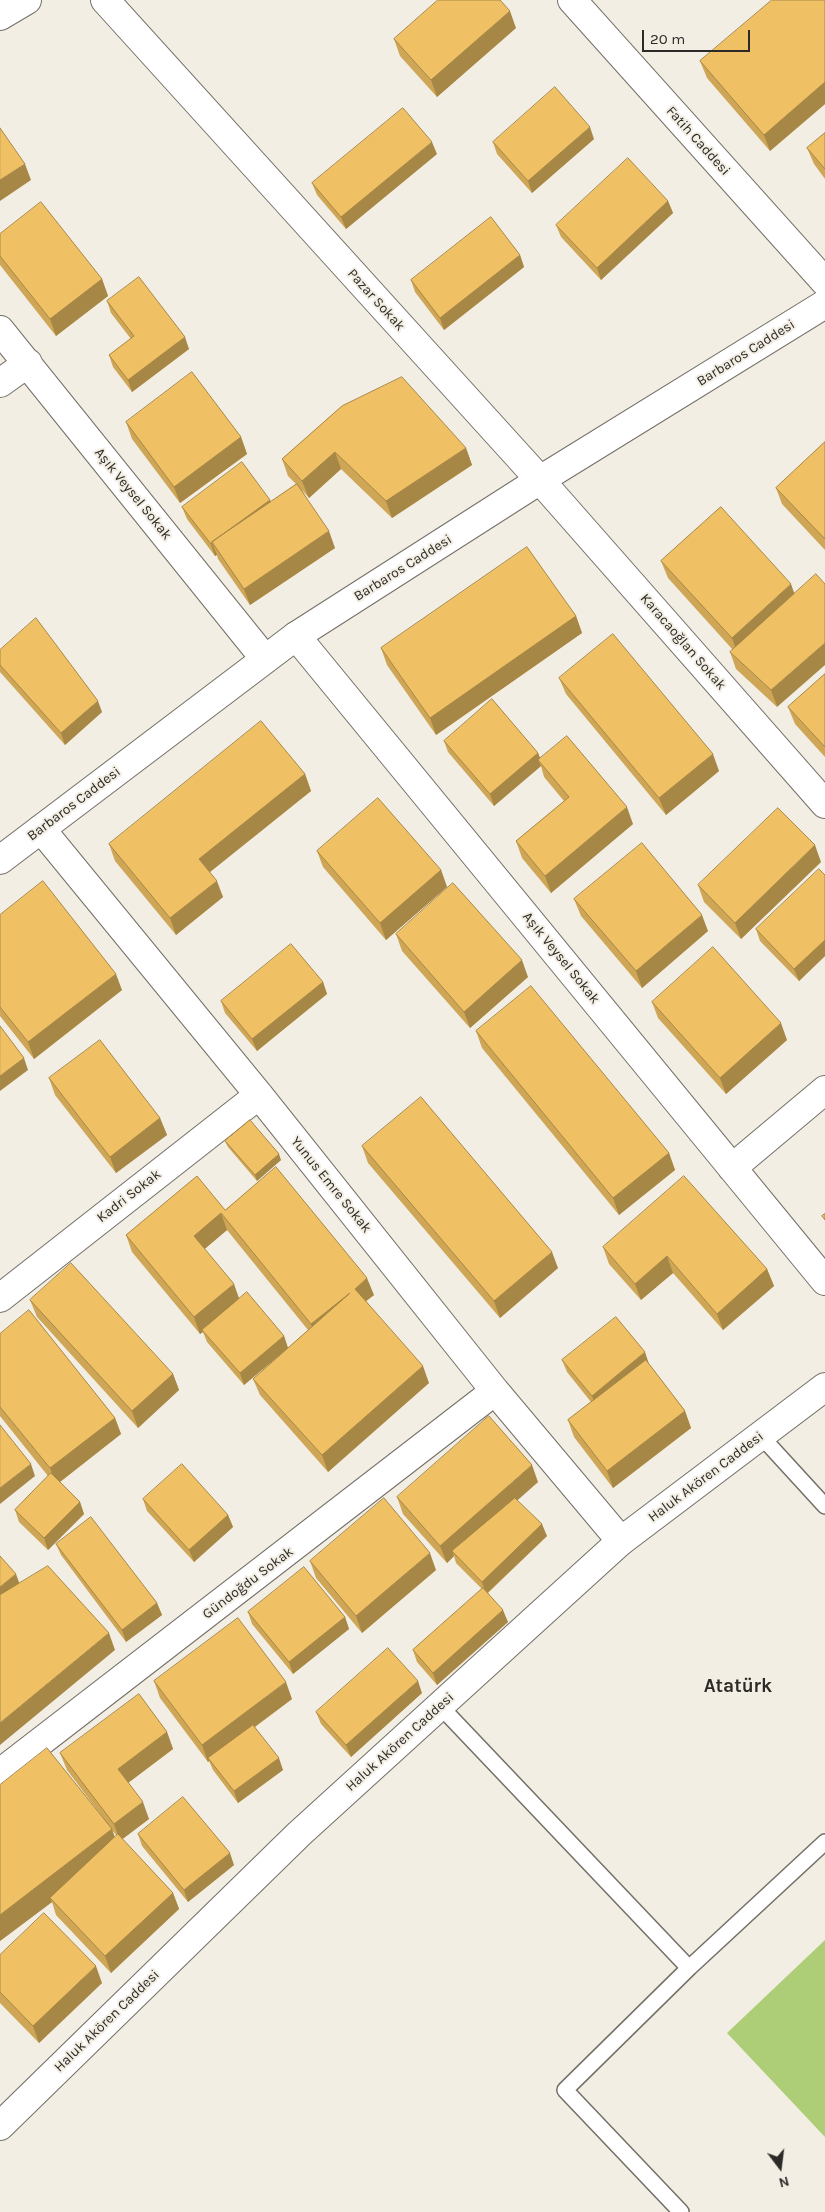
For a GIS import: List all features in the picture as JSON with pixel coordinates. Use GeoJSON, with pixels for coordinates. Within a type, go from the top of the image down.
{"type":"FeatureCollection","features":[{"type":"Feature","properties":{"kind":"street"},"geometry":{"type":"LineString","coordinates":[[0,16],[27,0]]}},
{"type":"Feature","properties":{"kind":"street","name":"Pazar Sokak"},"geometry":{"type":"LineString","coordinates":[[105,0],[540,480]]}},
{"type":"Feature","properties":{"kind":"street","name":"Fatih Caddesi"},"geometry":{"type":"LineString","coordinates":[[572,0],[825,282]]}},
{"type":"Feature","properties":{"kind":"street","name":"Barbaros Caddesi"},"geometry":{"type":"LineString","coordinates":[[0,860],[296,636],[540,480],[825,304]]}},
{"type":"Feature","properties":{"kind":"street","name":"Aşık Veysel Sokak"},"geometry":{"type":"LineString","coordinates":[[0,330],[265,659]]}},
{"type":"Feature","properties":{"kind":"street"},"geometry":{"type":"LineString","coordinates":[[0,383],[28,363]]}},
{"type":"Feature","properties":{"kind":"street","name":"Karacaoğlan Sokak"},"geometry":{"type":"LineString","coordinates":[[540,480],[825,804]]}},
{"type":"Feature","properties":{"kind":"street","name":"Aşık Veysel Sokak"},"geometry":{"type":"LineString","coordinates":[[296,636],[825,1281]]}},
{"type":"Feature","properties":{"kind":"street","name":"Yunus Emre Sokak"},"geometry":{"type":"LineString","coordinates":[[41,829],[259,1095],[495,1391],[621,1541]]}},
{"type":"Feature","properties":{"kind":"street"},"geometry":{"type":"LineString","coordinates":[[732,1168],[825,1090]]}},
{"type":"Feature","properties":{"kind":"street","name":"Kadri Sokak"},"geometry":{"type":"LineString","coordinates":[[0,1298],[259,1095]]}},
{"type":"Feature","properties":{"kind":"street","name":"Haluk Akören Caddesi"},"geometry":{"type":"LineString","coordinates":[[0,2126],[299,1834],[621,1541],[825,1386]]}},
{"type":"Feature","properties":{"kind":"street","name":"Gündoğdu Sokak"},"geometry":{"type":"LineString","coordinates":[[0,1772],[495,1391]]}},
{"type":"Feature","properties":{"kind":"lane"},"geometry":{"type":"LineString","coordinates":[[760,1435],[825,1506]]}},
{"type":"Feature","properties":{"kind":"lane"},"geometry":{"type":"LineString","coordinates":[[440,1706],[689,1968]]}},
{"type":"Feature","properties":{"kind":"lane"},"geometry":{"type":"LineString","coordinates":[[682,2212],[565,2090],[689,1968],[825,1842]]}},
{"type":"Feature","properties":{"kind":"green space"},"geometry":{"type":"Polygon","coordinates":[[[825,1940],[825,2137],[727,2033],[825,1940]]]}},
{"type":"Feature","properties":{"kind":"building"},"geometry":{"type":"Polygon","coordinates":[[[438,0],[500,0],[510,11],[431,80],[394,39],[438,0]]]}},
{"type":"Feature","properties":{"kind":"building"},"geometry":{"type":"Polygon","coordinates":[[[772,0],[825,0],[825,82],[764,135],[700,61],[772,0]]]}},
{"type":"Feature","properties":{"kind":"building"},"geometry":{"type":"Polygon","coordinates":[[[555,87],[590,127],[528,181],[493,142],[555,87]]]}},
{"type":"Feature","properties":{"kind":"building"},"geometry":{"type":"Polygon","coordinates":[[[403,108],[432,142],[341,217],[312,183],[403,108]]]}},
{"type":"Feature","properties":{"kind":"building"},"geometry":{"type":"Polygon","coordinates":[[[0,128],[25,164],[0,180],[0,128]]]}},
{"type":"Feature","properties":{"kind":"building"},"geometry":{"type":"Polygon","coordinates":[[[825,133],[825,169],[807,148],[825,133]]]}},
{"type":"Feature","properties":{"kind":"building"},"geometry":{"type":"Polygon","coordinates":[[[628,158],[668,201],[597,268],[556,225],[628,158]]]}},
{"type":"Feature","properties":{"kind":"building"},"geometry":{"type":"Polygon","coordinates":[[[41,202],[102,279],[50,319],[0,256],[0,234],[41,202]]]}},
{"type":"Feature","properties":{"kind":"building"},"geometry":{"type":"Polygon","coordinates":[[[491,217],[520,255],[440,318],[411,280],[491,217]]]}},
{"type":"Feature","properties":{"kind":"building"},"geometry":{"type":"Polygon","coordinates":[[[139,277],[185,337],[128,380],[109,355],[134,336],[107,301],[139,277]]]}},
{"type":"Feature","properties":{"kind":"building"},"geometry":{"type":"Polygon","coordinates":[[[192,372],[241,437],[174,487],[126,422],[192,372]]]}},
{"type":"Feature","properties":{"kind":"building"},"geometry":{"type":"Polygon","coordinates":[[[402,377],[466,448],[386,501],[335,452],[302,481],[282,459],[342,406],[402,377]]]}},
{"type":"Feature","properties":{"kind":"building"},"geometry":{"type":"Polygon","coordinates":[[[825,442],[825,539],[776,488],[825,442]]]}},
{"type":"Feature","properties":{"kind":"building"},"geometry":{"type":"Polygon","coordinates":[[[242,462],[270,500],[211,544],[182,507],[242,462]]]}},
{"type":"Feature","properties":{"kind":"building"},"geometry":{"type":"Polygon","coordinates":[[[297,484],[329,531],[244,589],[212,542],[297,484]]]}},
{"type":"Feature","properties":{"kind":"building"},"geometry":{"type":"Polygon","coordinates":[[[721,507],[791,584],[732,638],[661,561],[721,507]]]}},
{"type":"Feature","properties":{"kind":"building"},"geometry":{"type":"Polygon","coordinates":[[[527,547],[576,616],[430,718],[381,648],[527,547]]]}},
{"type":"Feature","properties":{"kind":"building"},"geometry":{"type":"Polygon","coordinates":[[[816,574],[825,584],[825,643],[771,690],[730,652],[816,574]]]}},
{"type":"Feature","properties":{"kind":"building"},"geometry":{"type":"Polygon","coordinates":[[[36,618],[98,701],[61,733],[0,665],[0,650],[36,618]]]}},
{"type":"Feature","properties":{"kind":"building"},"geometry":{"type":"Polygon","coordinates":[[[613,634],[713,754],[659,798],[559,678],[613,634]]]}},
{"type":"Feature","properties":{"kind":"building"},"geometry":{"type":"Polygon","coordinates":[[[825,674],[825,747],[788,707],[825,674]]]}},
{"type":"Feature","properties":{"kind":"building"},"geometry":{"type":"Polygon","coordinates":[[[492,699],[538,753],[490,794],[444,741],[492,699]]]}},
{"type":"Feature","properties":{"kind":"building"},"geometry":{"type":"Polygon","coordinates":[[[261,721],[305,774],[199,859],[217,881],[170,918],[109,844],[261,721]]]}},
{"type":"Feature","properties":{"kind":"building"},"geometry":{"type":"Polygon","coordinates":[[[567,736],[627,807],[545,876],[516,841],[569,797],[538,760],[567,736]]]}},
{"type":"Feature","properties":{"kind":"building"},"geometry":{"type":"Polygon","coordinates":[[[378,798],[441,870],[380,923],[317,851],[378,798]]]}},
{"type":"Feature","properties":{"kind":"building"},"geometry":{"type":"Polygon","coordinates":[[[778,808],[815,845],[735,923],[698,885],[778,808]]]}},
{"type":"Feature","properties":{"kind":"building"},"geometry":{"type":"Polygon","coordinates":[[[642,843],[702,915],[636,971],[574,899],[642,843]]]}},
{"type":"Feature","properties":{"kind":"building"},"geometry":{"type":"Polygon","coordinates":[[[819,869],[825,875],[825,940],[794,969],[756,929],[819,869]]]}},
{"type":"Feature","properties":{"kind":"building"},"geometry":{"type":"Polygon","coordinates":[[[43,881],[116,974],[28,1042],[0,1007],[0,915],[43,881]]]}},
{"type":"Feature","properties":{"kind":"building"},"geometry":{"type":"Polygon","coordinates":[[[453,883],[522,960],[464,1012],[396,934],[453,883]]]}},
{"type":"Feature","properties":{"kind":"building"},"geometry":{"type":"Polygon","coordinates":[[[291,944],[323,982],[252,1039],[221,1001],[291,944]]]}},
{"type":"Feature","properties":{"kind":"building"},"geometry":{"type":"Polygon","coordinates":[[[713,947],[781,1023],[720,1078],[652,1002],[713,947]]]}},
{"type":"Feature","properties":{"kind":"building"},"geometry":{"type":"Polygon","coordinates":[[[531,986],[669,1153],[613,1198],[476,1031],[531,986]]]}},
{"type":"Feature","properties":{"kind":"building"},"geometry":{"type":"Polygon","coordinates":[[[0,1026],[24,1058],[0,1076],[0,1026]]]}},
{"type":"Feature","properties":{"kind":"building"},"geometry":{"type":"Polygon","coordinates":[[[100,1040],[160,1118],[110,1157],[49,1078],[100,1040]]]}},
{"type":"Feature","properties":{"kind":"building"},"geometry":{"type":"Polygon","coordinates":[[[421,1097],[552,1252],[494,1301],[362,1146],[421,1097]]]}},
{"type":"Feature","properties":{"kind":"building"},"geometry":{"type":"Polygon","coordinates":[[[250,1120],[279,1154],[255,1175],[225,1141],[250,1120]]]}},
{"type":"Feature","properties":{"kind":"building"},"geometry":{"type":"Polygon","coordinates":[[[276,1167],[367,1278],[355,1289],[423,1366],[322,1455],[253,1379],[350,1293],[311,1324],[221,1213],[194,1236],[234,1284],[194,1317],[126,1235],[197,1176],[225,1210],[276,1167]]]}},
{"type":"Feature","properties":{"kind":"building"},"geometry":{"type":"Polygon","coordinates":[[[684,1176],[767,1269],[717,1314],[667,1256],[635,1284],[603,1247],[684,1176]]]}},
{"type":"Feature","properties":{"kind":"building"},"geometry":{"type":"Polygon","coordinates":[[[71,1263],[173,1374],[132,1411],[30,1300],[71,1263]]]}},
{"type":"Feature","properties":{"kind":"building"},"geometry":{"type":"Polygon","coordinates":[[[247,1292],[284,1336],[240,1373],[202,1330],[247,1292]]]}},
{"type":"Feature","properties":{"kind":"building"},"geometry":{"type":"Polygon","coordinates":[[[29,1310],[115,1418],[50,1468],[0,1407],[0,1334],[29,1310]]]}},
{"type":"Feature","properties":{"kind":"building"},"geometry":{"type":"Polygon","coordinates":[[[616,1317],[645,1352],[592,1396],[562,1360],[616,1317]]]}},
{"type":"Feature","properties":{"kind":"building"},"geometry":{"type":"Polygon","coordinates":[[[646,1360],[685,1411],[607,1471],[568,1420],[646,1360]]]}},
{"type":"Feature","properties":{"kind":"building"},"geometry":{"type":"Polygon","coordinates":[[[489,1416],[532,1465],[440,1546],[397,1497],[489,1416]]]}},
{"type":"Feature","properties":{"kind":"building"},"geometry":{"type":"Polygon","coordinates":[[[0,1425],[31,1464],[0,1488],[0,1425]]]}},
{"type":"Feature","properties":{"kind":"building"},"geometry":{"type":"Polygon","coordinates":[[[182,1464],[228,1515],[189,1550],[143,1499],[182,1464]]]}},
{"type":"Feature","properties":{"kind":"building"},"geometry":{"type":"Polygon","coordinates":[[[51,1473],[80,1502],[44,1538],[15,1510],[51,1473]]]}},
{"type":"Feature","properties":{"kind":"building"},"geometry":{"type":"Polygon","coordinates":[[[384,1498],[430,1553],[356,1616],[310,1561],[384,1498]]]}},
{"type":"Feature","properties":{"kind":"building"},"geometry":{"type":"Polygon","coordinates":[[[515,1498],[542,1524],[482,1582],[452,1551],[515,1498]]]}},
{"type":"Feature","properties":{"kind":"building"},"geometry":{"type":"Polygon","coordinates":[[[91,1517],[157,1603],[122,1630],[56,1544],[91,1517]]]}},
{"type":"Feature","properties":{"kind":"building"},"geometry":{"type":"Polygon","coordinates":[[[0,1556],[16,1574],[0,1587],[0,1556]]]}},
{"type":"Feature","properties":{"kind":"building"},"geometry":{"type":"Polygon","coordinates":[[[48,1566],[109,1633],[0,1723],[0,1595],[48,1566]]]}},
{"type":"Feature","properties":{"kind":"building"},"geometry":{"type":"Polygon","coordinates":[[[304,1567],[345,1617],[289,1662],[248,1612],[304,1567]]]}},
{"type":"Feature","properties":{"kind":"building"},"geometry":{"type":"Polygon","coordinates":[[[483,1588],[503,1610],[433,1673],[413,1650],[483,1588]]]}},
{"type":"Feature","properties":{"kind":"building"},"geometry":{"type":"Polygon","coordinates":[[[238,1618],[286,1682],[202,1745],[154,1681],[238,1618]]]}},
{"type":"Feature","properties":{"kind":"building"},"geometry":{"type":"Polygon","coordinates":[[[388,1648],[418,1681],[346,1745],[316,1712],[388,1648]]]}},
{"type":"Feature","properties":{"kind":"building"},"geometry":{"type":"Polygon","coordinates":[[[139,1694],[167,1732],[118,1769],[143,1802],[114,1824],[60,1753],[139,1694]]]}},
{"type":"Feature","properties":{"kind":"building"},"geometry":{"type":"Polygon","coordinates":[[[253,1725],[279,1758],[234,1791],[208,1758],[253,1725]]]}},
{"type":"Feature","properties":{"kind":"building"},"geometry":{"type":"Polygon","coordinates":[[[47,1748],[112,1829],[0,1915],[0,1785],[47,1748]]]}},
{"type":"Feature","properties":{"kind":"building"},"geometry":{"type":"Polygon","coordinates":[[[183,1797],[230,1853],[184,1890],[138,1834],[183,1797]]]}},
{"type":"Feature","properties":{"kind":"building"},"geometry":{"type":"Polygon","coordinates":[[[118,1834],[173,1893],[105,1956],[50,1898],[118,1834]]]}},
{"type":"Feature","properties":{"kind":"building"},"geometry":{"type":"Polygon","coordinates":[[[44,1913],[96,1966],[33,2026],[0,1992],[0,1955],[44,1913]]]}},
{"type":"Feature","properties":{"kind":"district","name":"Atatürk"},"geometry":{"type":"Point","coordinates":[738,1687]}}]}
